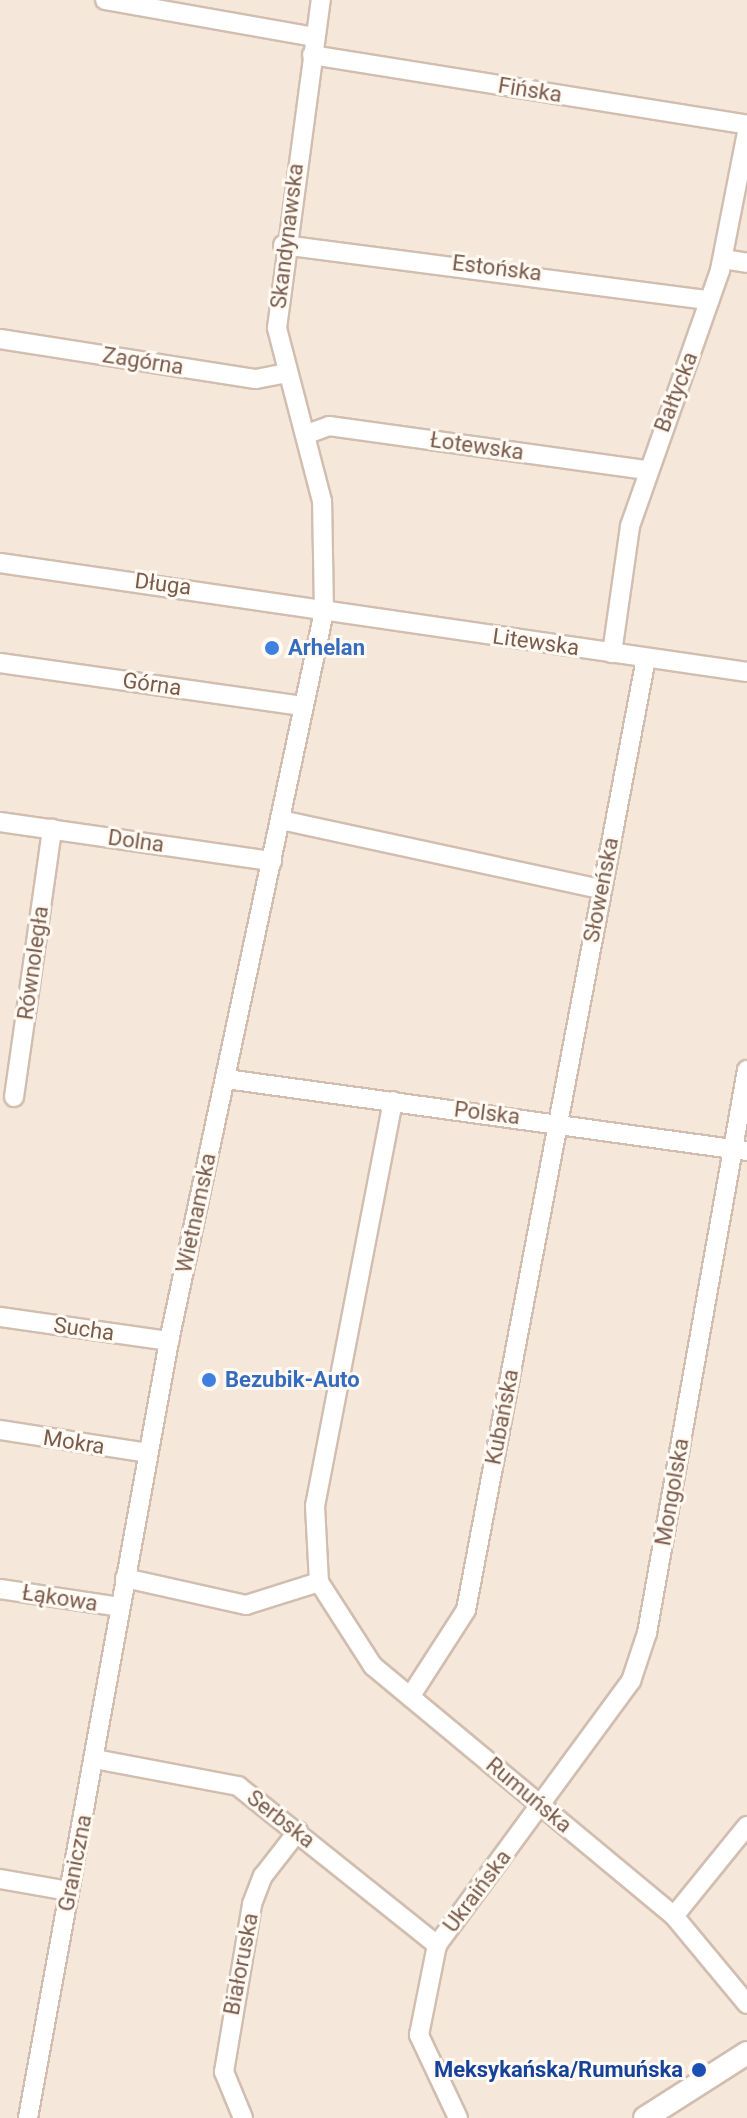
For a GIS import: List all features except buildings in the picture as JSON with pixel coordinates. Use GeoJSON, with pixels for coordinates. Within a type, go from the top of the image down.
{"type":"FeatureCollection","features":[{"type":"Feature","properties":{"kind":"street","name":"Fińska"},"geometry":{"type":"LineString","coordinates":[[105,0],[314,46],[747,125]]}},
{"type":"Feature","properties":{"kind":"street","name":"Skandynawska"},"geometry":{"type":"LineString","coordinates":[[321,0],[283,245],[277,328],[286,373],[310,433],[328,564],[324,612]]}},
{"type":"Feature","properties":{"kind":"street","name":"Bałtycka"},"geometry":{"type":"LineString","coordinates":[[612,653],[645,470],[723,259],[747,133]]}},
{"type":"Feature","properties":{"kind":"street","name":"Estońska"},"geometry":{"type":"LineString","coordinates":[[283,245],[709,300]]}},
{"type":"Feature","properties":{"kind":"street"},"geometry":{"type":"LineString","coordinates":[[723,259],[747,263]]}},
{"type":"Feature","properties":{"kind":"street","name":"Zagórna"},"geometry":{"type":"LineString","coordinates":[[0,339],[256,379],[286,373]]}},
{"type":"Feature","properties":{"kind":"street","name":"Łotewska"},"geometry":{"type":"LineString","coordinates":[[310,433],[329,426],[645,470]]}},
{"type":"Feature","properties":{"kind":"street","name":"Długa"},"geometry":{"type":"LineString","coordinates":[[0,563],[324,612]]}},
{"type":"Feature","properties":{"kind":"street","name":"Litewska"},"geometry":{"type":"LineString","coordinates":[[324,612],[747,672]]}},
{"type":"Feature","properties":{"kind":"street","name":"Wietnamska"},"geometry":{"type":"LineString","coordinates":[[120,1607],[169,1341],[324,612]]}},
{"type":"Feature","properties":{"kind":"street","name":"Słoweńska"},"geometry":{"type":"LineString","coordinates":[[557,1122],[646,658]]}},
{"type":"Feature","properties":{"kind":"street","name":"Górna"},"geometry":{"type":"LineString","coordinates":[[0,663],[304,706]]}},
{"type":"Feature","properties":{"kind":"street"},"geometry":{"type":"LineString","coordinates":[[281,820],[601,889]]}},
{"type":"Feature","properties":{"kind":"street","name":"Dolna"},"geometry":{"type":"LineString","coordinates":[[0,822],[272,861]]}},
{"type":"Feature","properties":{"kind":"street","name":"Równoległa"},"geometry":{"type":"LineString","coordinates":[[14,1097],[52,829]]}},
{"type":"Feature","properties":{"kind":"street","name":"Mongolska"},"geometry":{"type":"LineString","coordinates":[[541,1805],[611,1717],[647,1633],[740,1150],[747,1070]]}},
{"type":"Feature","properties":{"kind":"street","name":"Polska"},"geometry":{"type":"LineString","coordinates":[[226,1079],[557,1122],[740,1150]]}},
{"type":"Feature","properties":{"kind":"street","name":"Rumuńska"},"geometry":{"type":"LineString","coordinates":[[393,1101],[315,1506],[319,1582],[351,1641],[410,1697],[674,1916],[747,2004]]}},
{"type":"Feature","properties":{"kind":"street","name":"Kubańska"},"geometry":{"type":"LineString","coordinates":[[410,1697],[466,1610],[557,1122]]}},
{"type":"Feature","properties":{"kind":"street","name":"Sucha"},"geometry":{"type":"LineString","coordinates":[[0,1317],[169,1341]]}},
{"type":"Feature","properties":{"kind":"street","name":"Mokra"},"geometry":{"type":"LineString","coordinates":[[0,1430],[148,1453]]}},
{"type":"Feature","properties":{"kind":"street"},"geometry":{"type":"LineString","coordinates":[[125,1578],[246,1605],[319,1582]]}},
{"type":"Feature","properties":{"kind":"street","name":"Łąkowa"},"geometry":{"type":"LineString","coordinates":[[0,1589],[120,1607]]}},
{"type":"Feature","properties":{"kind":"street","name":"Graniczna"},"geometry":{"type":"LineString","coordinates":[[28,2118],[120,1607]]}},
{"type":"Feature","properties":{"kind":"street","name":"Serbska"},"geometry":{"type":"LineString","coordinates":[[95,1759],[219,1779],[256,1796],[437,1945]]}},
{"type":"Feature","properties":{"kind":"street","name":"Ukraińska"},"geometry":{"type":"LineString","coordinates":[[458,2118],[419,2035],[437,1945],[541,1805]]}},
{"type":"Feature","properties":{"kind":"street"},"geometry":{"type":"LineString","coordinates":[[674,1916],[747,1826]]}},
{"type":"Feature","properties":{"kind":"street","name":"Białoruska"},"geometry":{"type":"LineString","coordinates":[[235,2115],[224,2072],[226,2046],[252,1904],[263,1876],[298,1831]]}},
{"type":"Feature","properties":{"kind":"street"},"geometry":{"type":"LineString","coordinates":[[0,1879],[69,1891]]}},
{"type":"Feature","properties":{"kind":"street"},"geometry":{"type":"LineString","coordinates":[[645,2118],[747,2053]]}},
{"type":"Feature","properties":{"kind":"shaded area"},"geometry":{"type":"Polygon","coordinates":[[[0,0],[747,0],[747,2118],[0,2118],[0,0]]]}},
{"type":"Feature","properties":{"kind":"place","name":"Arhelan"},"geometry":{"type":"Point","coordinates":[272,648]}},
{"type":"Feature","properties":{"kind":"place","name":"Bezubik-Auto"},"geometry":{"type":"Point","coordinates":[209,1380]}},
{"type":"Feature","properties":{"kind":"place","name":"Meksykańska/Rumuńska"},"geometry":{"type":"Point","coordinates":[699,2070]}}]}
